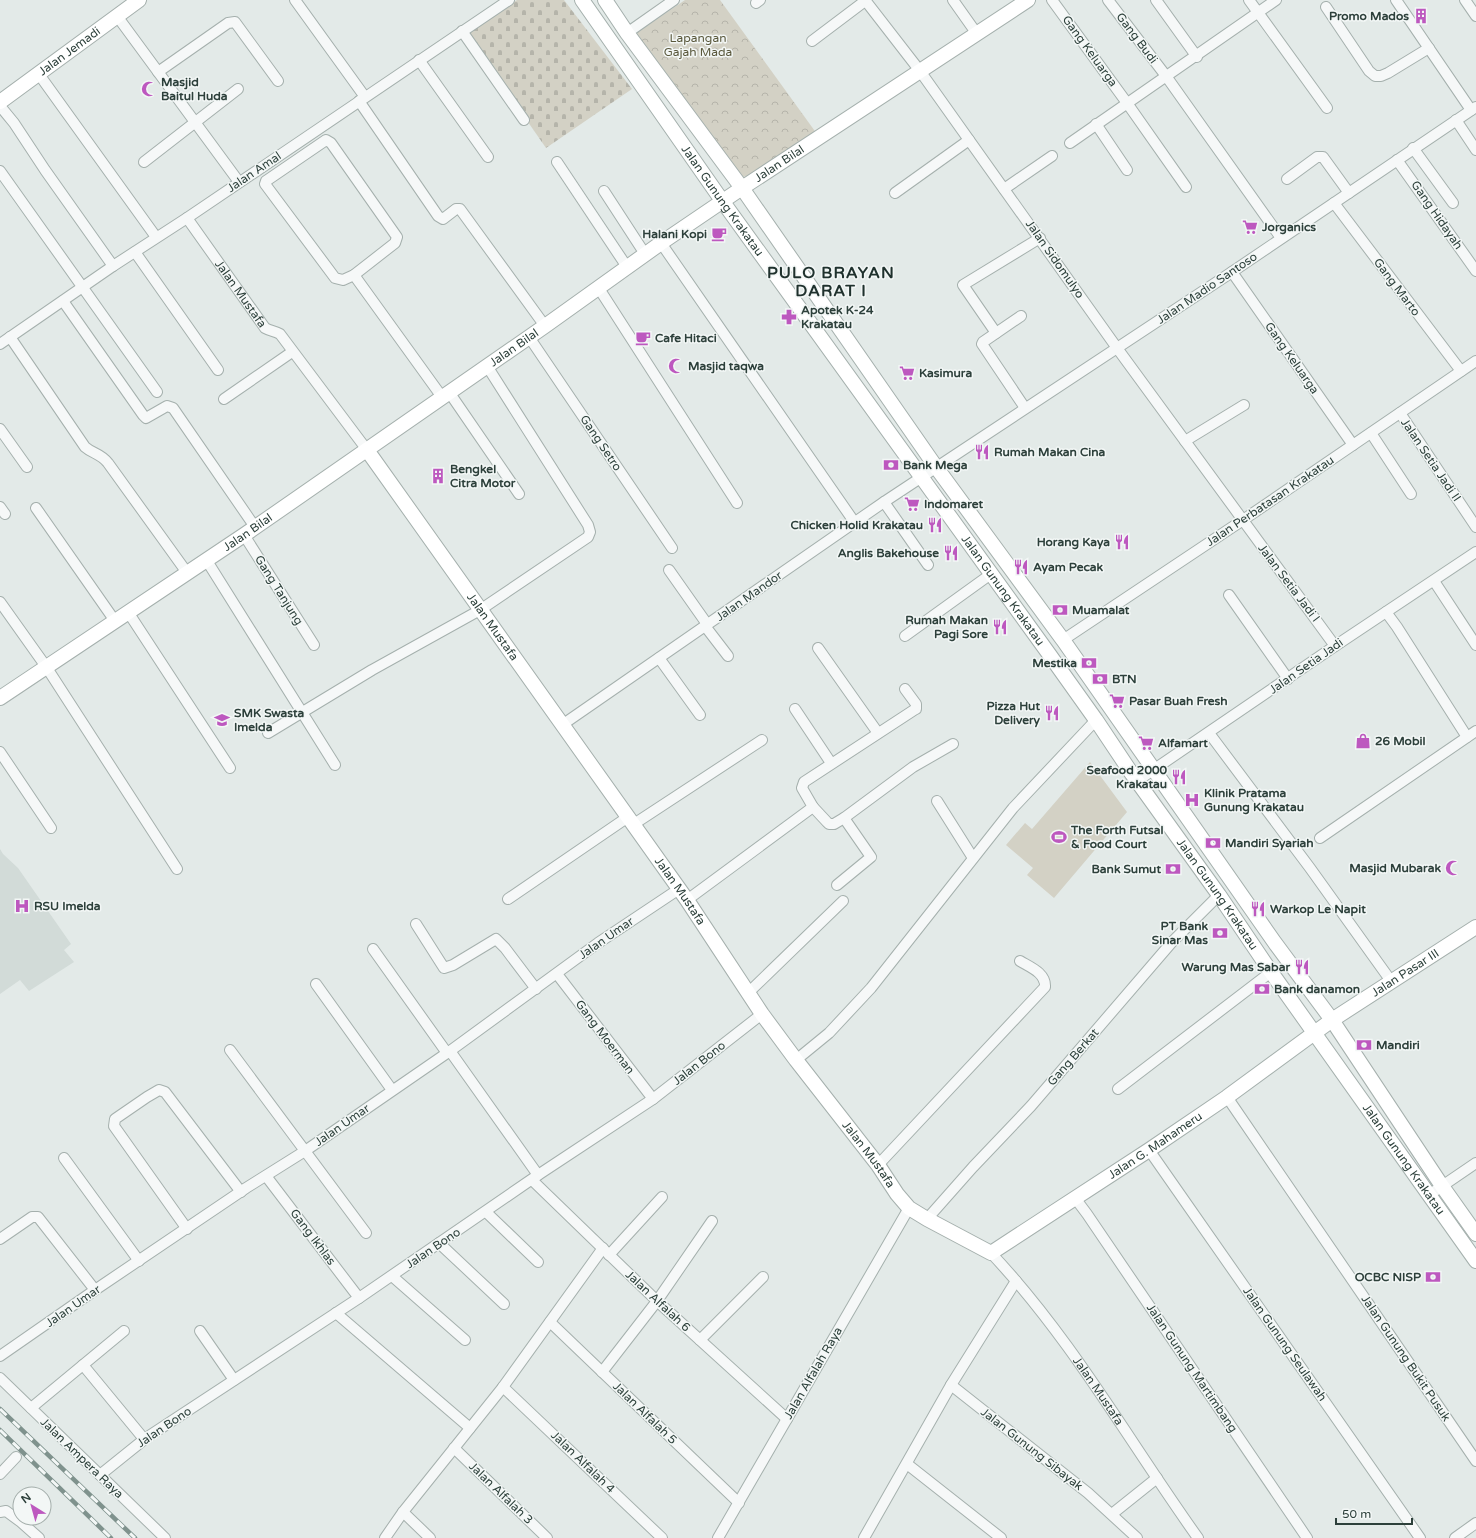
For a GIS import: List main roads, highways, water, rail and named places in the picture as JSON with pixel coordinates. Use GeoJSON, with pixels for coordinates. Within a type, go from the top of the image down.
{"type":"FeatureCollection","features":[{"type":"Feature","properties":{"kind":"main road","name":"Jalan Jemadi"},"geometry":{"type":"LineString","coordinates":[[0,102],[138,0]]}},
{"type":"Feature","properties":{"kind":"main road","name":"Jalan Gunung Krakatau"},"geometry":{"type":"LineString","coordinates":[[582,0],[723,202],[1096,720],[1137,781],[1219,895],[1271,972],[1476,1261]]}},
{"type":"Feature","properties":{"kind":"main road","name":"Jalan Gunung Krakatau"},"geometry":{"type":"LineString","coordinates":[[605,0],[627,33],[742,188],[936,468],[1063,640],[1152,770],[1275,943],[1332,1020],[1442,1186],[1476,1234]]}},
{"type":"Feature","properties":{"kind":"main road","name":"Jalan Bilal"},"geometry":{"type":"LineString","coordinates":[[0,698],[207,561],[545,326],[627,266],[742,188],[1027,0]]}},
{"type":"Feature","properties":{"kind":"main road","name":"Jalan Mustafa"},"geometry":{"type":"LineString","coordinates":[[367,450],[683,894],[762,1014],[878,1165],[897,1194],[909,1208],[991,1253]]}},
{"type":"Feature","properties":{"kind":"main road","name":"Jalan Pasar III"},"geometry":{"type":"LineString","coordinates":[[1315,1033],[1391,981],[1476,927]]}},
{"type":"Feature","properties":{"kind":"main road","name":"Jalan G. Mahameru"},"geometry":{"type":"LineString","coordinates":[[991,1253],[1149,1150],[1315,1033]]}},
{"type":"Feature","properties":{"kind":"railway"},"geometry":{"type":"LineString","coordinates":[[0,1409],[135,1538]]}},
{"type":"Feature","properties":{"kind":"railway"},"geometry":{"type":"LineString","coordinates":[[0,1430],[111,1538]]}},
{"type":"Feature","properties":{"kind":"place","name":"Promo Mados"},"geometry":{"type":"Point","coordinates":[1421,16]}},
{"type":"Feature","properties":{"kind":"place","name":"Masjid Baitul Huda"},"geometry":{"type":"Point","coordinates":[149,89]}},
{"type":"Feature","properties":{"kind":"place","name":"Jorganics"},"geometry":{"type":"Point","coordinates":[1250,227]}},
{"type":"Feature","properties":{"kind":"place","name":"Halani Kopi"},"geometry":{"type":"Point","coordinates":[719,234]}},
{"type":"Feature","properties":{"kind":"place","name":"Apotek K-24 Krakatau"},"geometry":{"type":"Point","coordinates":[789,317]}},
{"type":"Feature","properties":{"kind":"place","name":"Cafe Hitaci"},"geometry":{"type":"Point","coordinates":[643,338]}},
{"type":"Feature","properties":{"kind":"place","name":"Masjid taqwa"},"geometry":{"type":"Point","coordinates":[676,366]}},
{"type":"Feature","properties":{"kind":"place","name":"Kasimura"},"geometry":{"type":"Point","coordinates":[907,373]}},
{"type":"Feature","properties":{"kind":"place","name":"Rumah Makan Cina"},"geometry":{"type":"Point","coordinates":[982,452]}},
{"type":"Feature","properties":{"kind":"place","name":"Bank Mega"},"geometry":{"type":"Point","coordinates":[891,465]}},
{"type":"Feature","properties":{"kind":"place","name":"Bengkel Citra Motor"},"geometry":{"type":"Point","coordinates":[438,476]}},
{"type":"Feature","properties":{"kind":"place","name":"Indomaret"},"geometry":{"type":"Point","coordinates":[912,504]}},
{"type":"Feature","properties":{"kind":"place","name":"Chicken Holid Krakatau"},"geometry":{"type":"Point","coordinates":[935,525]}},
{"type":"Feature","properties":{"kind":"place","name":"Horang Kaya"},"geometry":{"type":"Point","coordinates":[1122,542]}},
{"type":"Feature","properties":{"kind":"place","name":"Anglis Bakehouse"},"geometry":{"type":"Point","coordinates":[951,553]}},
{"type":"Feature","properties":{"kind":"place","name":"Ayam Pecak"},"geometry":{"type":"Point","coordinates":[1021,567]}},
{"type":"Feature","properties":{"kind":"place","name":"Muamalat"},"geometry":{"type":"Point","coordinates":[1060,610]}},
{"type":"Feature","properties":{"kind":"place","name":"Rumah Makan Pagi Sore"},"geometry":{"type":"Point","coordinates":[1000,627]}},
{"type":"Feature","properties":{"kind":"place","name":"Mestika"},"geometry":{"type":"Point","coordinates":[1089,663]}},
{"type":"Feature","properties":{"kind":"place","name":"BTN"},"geometry":{"type":"Point","coordinates":[1100,679]}},
{"type":"Feature","properties":{"kind":"place","name":"Pasar Buah Fresh"},"geometry":{"type":"Point","coordinates":[1117,701]}},
{"type":"Feature","properties":{"kind":"place","name":"Pizza Hut Delivery"},"geometry":{"type":"Point","coordinates":[1052,713]}},
{"type":"Feature","properties":{"kind":"place","name":"SMK Swasta Imelda"},"geometry":{"type":"Point","coordinates":[222,720]}},
{"type":"Feature","properties":{"kind":"place","name":"26 Mobil"},"geometry":{"type":"Point","coordinates":[1363,741]}},
{"type":"Feature","properties":{"kind":"place","name":"Alfamart"},"geometry":{"type":"Point","coordinates":[1146,743]}},
{"type":"Feature","properties":{"kind":"place","name":"Seafood 2000 Krakatau"},"geometry":{"type":"Point","coordinates":[1179,777]}},
{"type":"Feature","properties":{"kind":"place","name":"Klinik Pratama Gunung Krakatau"},"geometry":{"type":"Point","coordinates":[1192,800]}},
{"type":"Feature","properties":{"kind":"place","name":"The Forth Futsal & Food Court"},"geometry":{"type":"Point","coordinates":[1059,837]}},
{"type":"Feature","properties":{"kind":"place","name":"Mandiri Syariah"},"geometry":{"type":"Point","coordinates":[1213,843]}},
{"type":"Feature","properties":{"kind":"place","name":"Masjid Mubarak"},"geometry":{"type":"Point","coordinates":[1453,868]}},
{"type":"Feature","properties":{"kind":"place","name":"Bank Sumut"},"geometry":{"type":"Point","coordinates":[1173,869]}},
{"type":"Feature","properties":{"kind":"place","name":"RSU Imelda"},"geometry":{"type":"Point","coordinates":[22,906]}},
{"type":"Feature","properties":{"kind":"place","name":"Warkop Le Napit"},"geometry":{"type":"Point","coordinates":[1258,909]}},
{"type":"Feature","properties":{"kind":"place","name":"PT Bank Sinar Mas"},"geometry":{"type":"Point","coordinates":[1220,933]}},
{"type":"Feature","properties":{"kind":"place","name":"Warung Mas Sabar"},"geometry":{"type":"Point","coordinates":[1302,967]}},
{"type":"Feature","properties":{"kind":"place","name":"Bank danamon"},"geometry":{"type":"Point","coordinates":[1262,989]}},
{"type":"Feature","properties":{"kind":"place","name":"Mandiri"},"geometry":{"type":"Point","coordinates":[1364,1045]}},
{"type":"Feature","properties":{"kind":"place","name":"OCBC NISP"},"geometry":{"type":"Point","coordinates":[1433,1277]}},
{"type":"Feature","properties":{"kind":"district","name":"PULO BRAYAN DARAT I"},"geometry":{"type":"Point","coordinates":[831,282]}},
{"type":"Feature","properties":{"kind":"park label","name":"Lapangan Gajah Mada"},"geometry":{"type":"Point","coordinates":[698,45]}}]}
